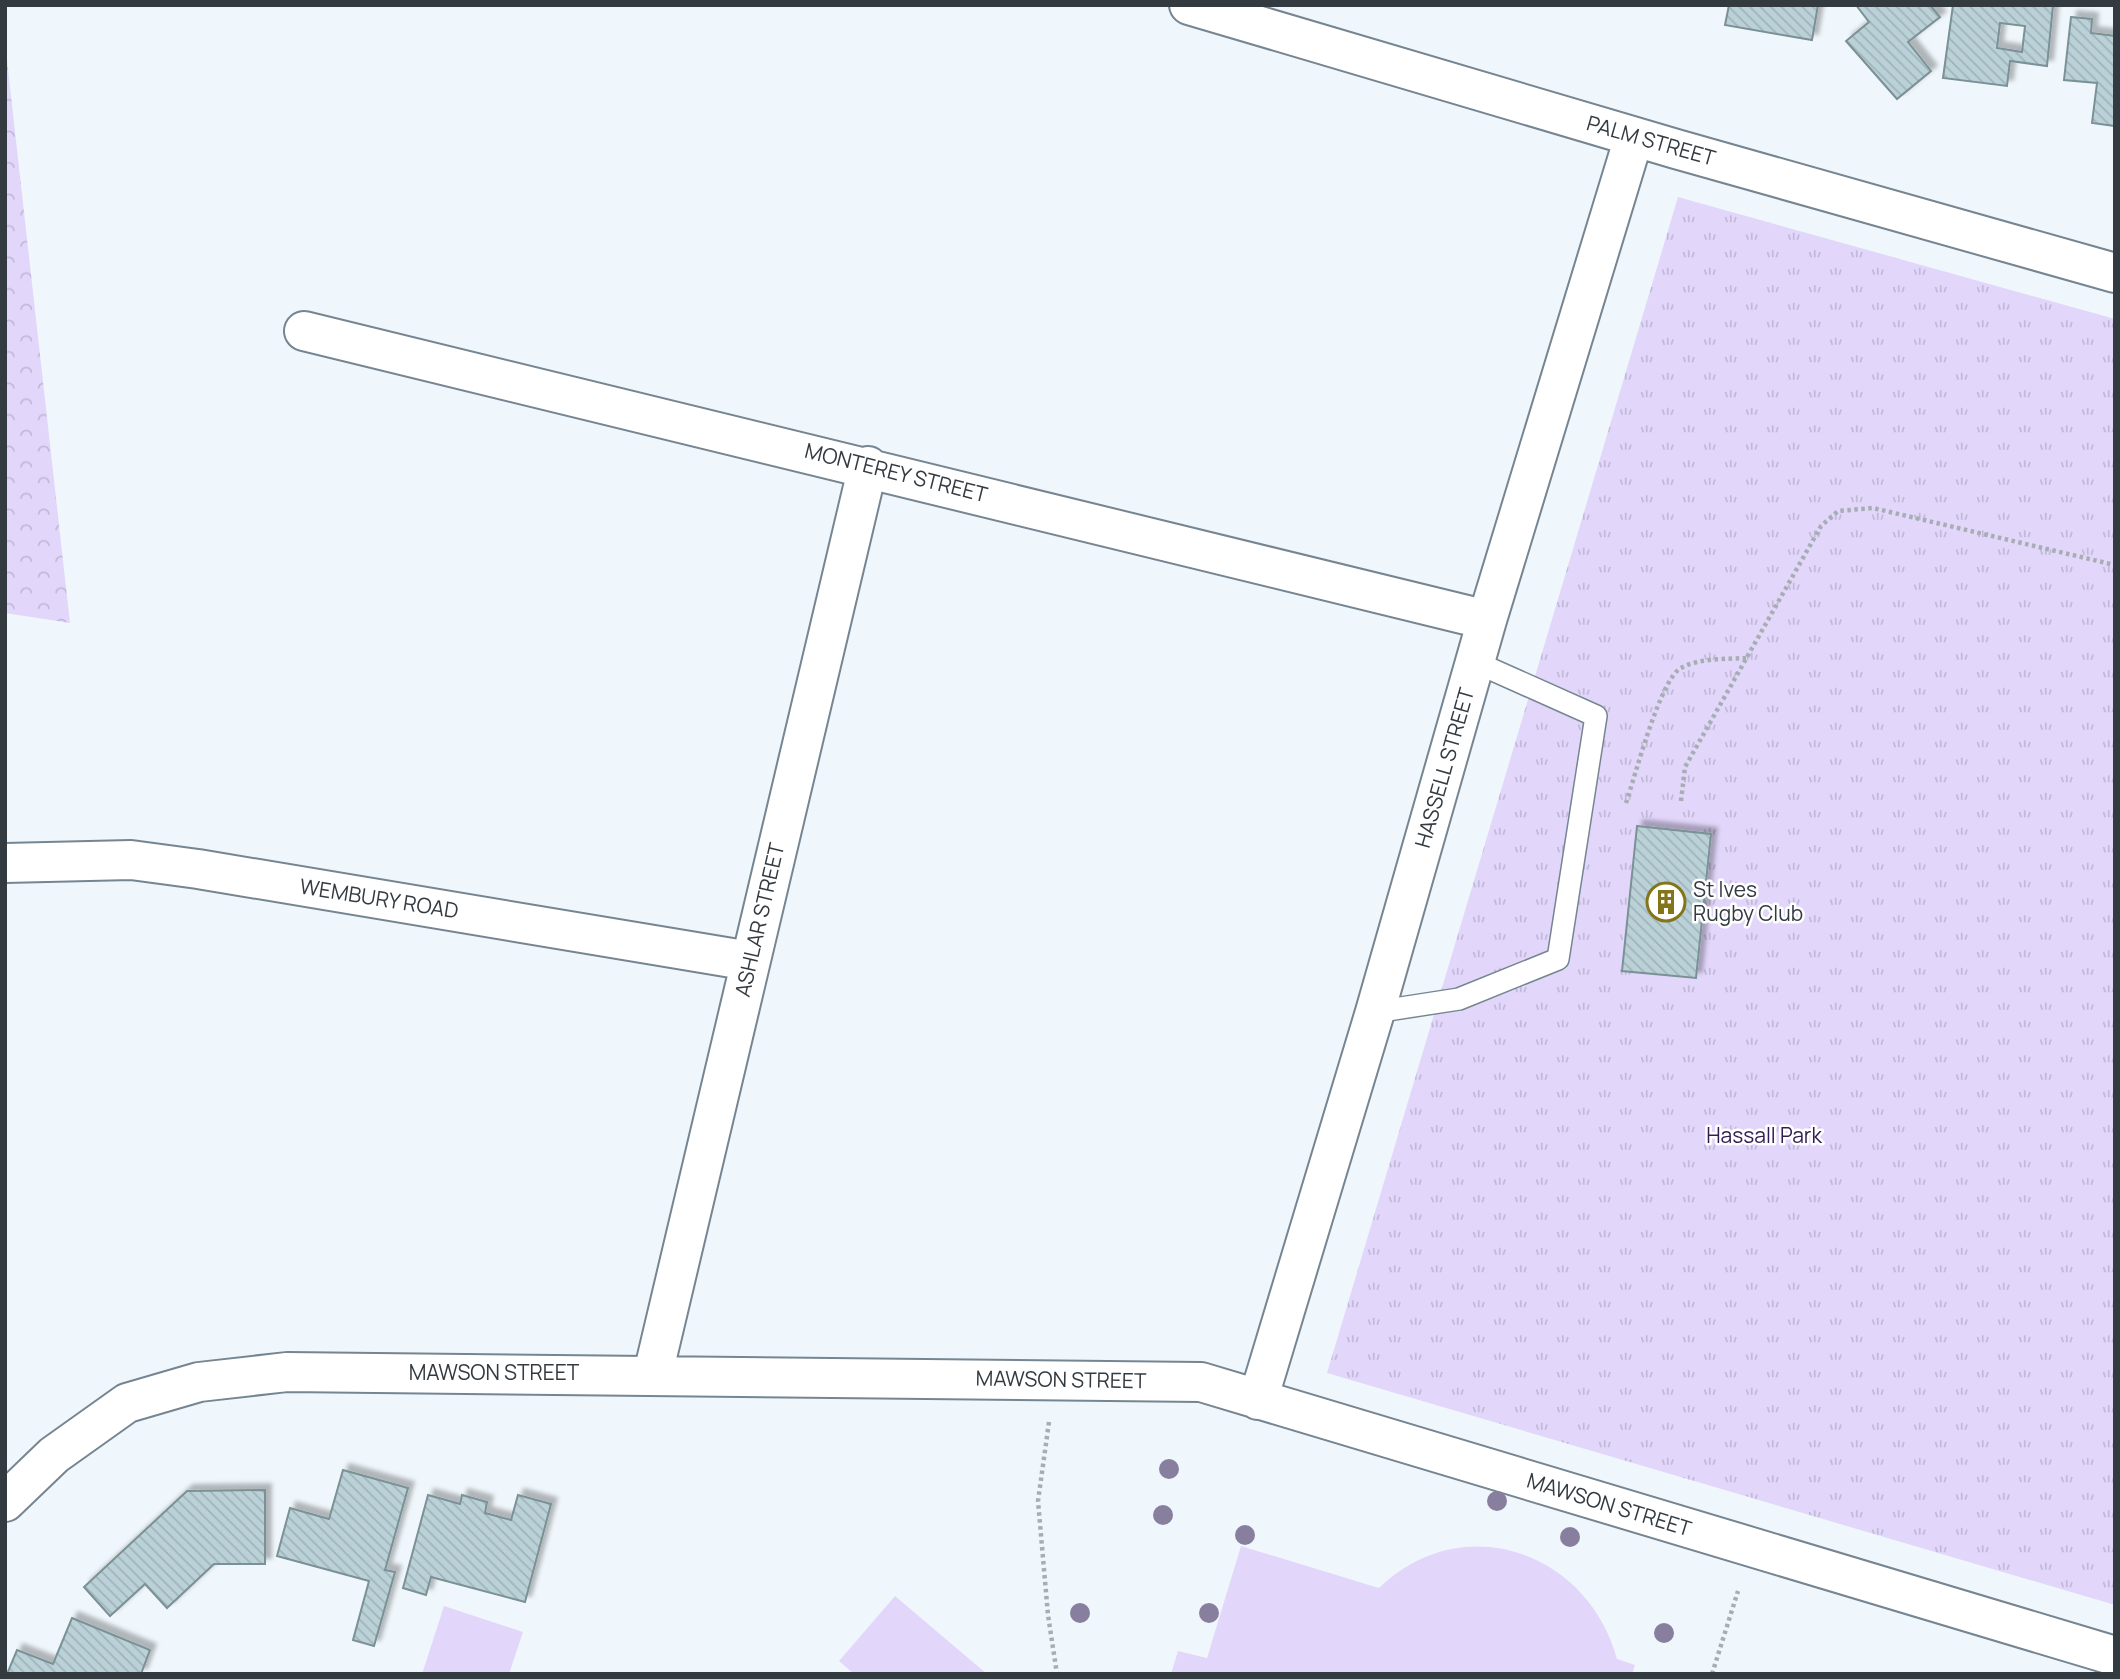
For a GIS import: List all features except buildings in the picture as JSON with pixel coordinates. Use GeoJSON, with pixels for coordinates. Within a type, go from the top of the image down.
{"type":"FeatureCollection","features":[{"type":"Feature","properties":{"kind":"street","name":"PALM STREET"},"geometry":{"type":"LineString","coordinates":[[1189,5],[1634,137],[2115,273]]}},
{"type":"Feature","properties":{"kind":"street","name":"HASSELL STREET"},"geometry":{"type":"LineString","coordinates":[[1258,1400],[1375,1012],[1487,620],[1634,137]]}},
{"type":"Feature","properties":{"kind":"street","name":"MONTEREY STREET"},"geometry":{"type":"LineString","coordinates":[[304,331],[868,466],[1487,620]]}},
{"type":"Feature","properties":{"kind":"street","name":"ASHLAR STREET"},"geometry":{"type":"LineString","coordinates":[[653,1374],[868,466]]}},
{"type":"Feature","properties":{"kind":"street","name":"WEMBURY ROAD"},"geometry":{"type":"LineString","coordinates":[[5,863],[131,860],[750,961]]}},
{"type":"Feature","properties":{"kind":"street","name":"MAWSON STREET"},"geometry":{"type":"LineString","coordinates":[[5,1502],[54,1455],[127,1403],[199,1382],[288,1372],[1201,1382],[2115,1656]]}},
{"type":"Feature","properties":{"kind":"lane"},"geometry":{"type":"LineString","coordinates":[[1375,1012],[1459,999],[1558,959],[1595,716],[1475,663]]}},
{"type":"Feature","properties":{"kind":"path"},"geometry":{"type":"LineString","coordinates":[[1681,802],[1685,767],[1821,526],[1838,511],[1873,508],[2115,565]]}},
{"type":"Feature","properties":{"kind":"path"},"geometry":{"type":"LineString","coordinates":[[1626,803],[1664,690],[1680,668],[1716,659],[1746,658]]}},
{"type":"Feature","properties":{"kind":"path"},"geometry":{"type":"LineString","coordinates":[[1049,1422],[1038,1501],[1048,1615],[1057,1674]]}},
{"type":"Feature","properties":{"kind":"path"},"geometry":{"type":"LineString","coordinates":[[1712,1674],[1738,1591]]}},
{"type":"Feature","properties":{"kind":"green space"},"geometry":{"type":"Polygon","coordinates":[[[5,42],[70,623],[5,613],[5,42]]]}},
{"type":"Feature","properties":{"kind":"green space","name":"Hassall Park"},"geometry":{"type":"Polygon","coordinates":[[[1678,197],[2115,319],[2115,1605],[1327,1373],[1678,197]]]}},
{"type":"Feature","properties":{"kind":"green space"},"geometry":{"type":"Polygon","coordinates":[[[1241,1546],[1379,1588],[1412,1563],[1448,1550],[1484,1547],[1519,1553],[1551,1568],[1579,1591],[1602,1622],[1617,1659],[1635,1665],[1632,1674],[1171,1674],[1178,1651],[1207,1658],[1241,1546]]]}},
{"type":"Feature","properties":{"kind":"green space"},"geometry":{"type":"Polygon","coordinates":[[[895,1596],[987,1674],[854,1674],[839,1661],[895,1596]]]}},
{"type":"Feature","properties":{"kind":"green space"},"geometry":{"type":"Polygon","coordinates":[[[444,1606],[523,1632],[509,1674],[422,1674],[444,1606]]]}},
{"type":"Feature","properties":{"kind":"place","name":"St Ives Rugby Club"},"geometry":{"type":"Point","coordinates":[1666,902]}}]}
